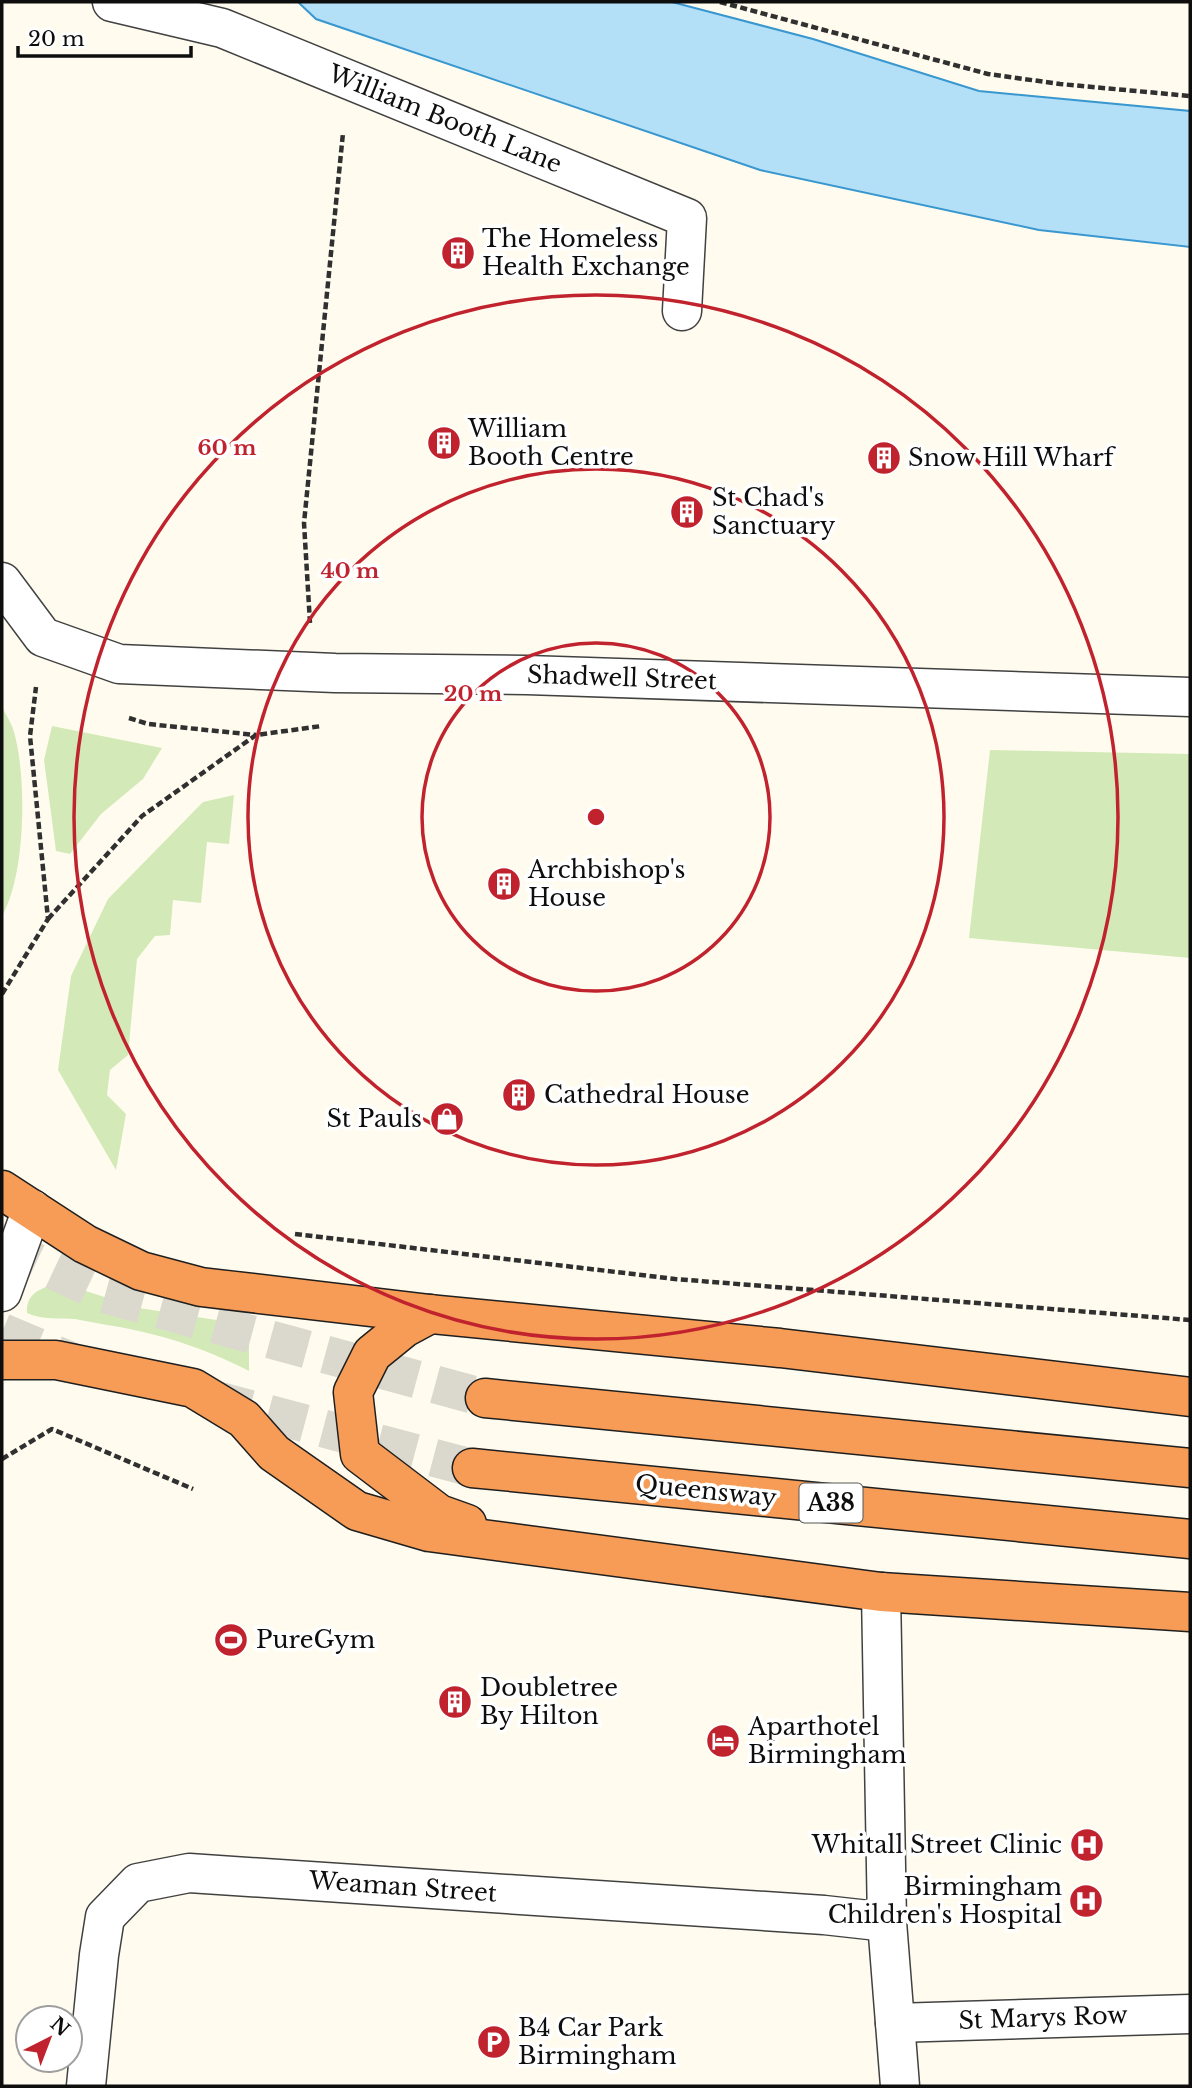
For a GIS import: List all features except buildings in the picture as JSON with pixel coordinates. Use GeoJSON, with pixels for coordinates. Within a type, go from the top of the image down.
{"type":"FeatureCollection","features":[{"type":"Feature","properties":{"kind":"highway"},"geometry":{"type":"LineString","coordinates":[[17,1199],[85,1244],[141,1271],[201,1287],[430,1314],[780,1348],[1190,1397]]}},
{"type":"Feature","properties":{"kind":"highway"},"geometry":{"type":"LineString","coordinates":[[430,1314],[404,1328],[372,1354],[353,1392],[360,1454],[439,1514],[525,1544]]}},
{"type":"Feature","properties":{"kind":"highway"},"geometry":{"type":"LineString","coordinates":[[2,1360],[56,1360],[193,1388],[244,1419],[274,1453],[358,1511],[429,1532],[881,1592],[1190,1612]]}},
{"type":"Feature","properties":{"kind":"highway"},"geometry":{"type":"LineString","coordinates":[[485,1398],[1190,1468]]}},
{"type":"Feature","properties":{"kind":"highway","name":"Queensway"},"geometry":{"type":"LineString","coordinates":[[472,1468],[1190,1539]]}},
{"type":"Feature","properties":{"kind":"street","name":"William Booth Lane"},"geometry":{"type":"LineString","coordinates":[[111,2],[222,28],[687,218],[682,311]]}},
{"type":"Feature","properties":{"kind":"street"},"geometry":{"type":"LineString","coordinates":[[2,582],[43,637]]}},
{"type":"Feature","properties":{"kind":"street","name":"Shadwell Street"},"geometry":{"type":"LineString","coordinates":[[43,637],[119,664],[335,673],[541,675],[1190,697]]}},
{"type":"Feature","properties":{"kind":"street"},"geometry":{"type":"LineString","coordinates":[[2,1292],[17,1199]]}},
{"type":"Feature","properties":{"kind":"street"},"geometry":{"type":"LineString","coordinates":[[881,1592],[887,1922],[900,2086]]}},
{"type":"Feature","properties":{"kind":"street","name":"Weaman Street"},"geometry":{"type":"LineString","coordinates":[[86,2086],[105,1917],[138,1883],[189,1872],[824,1915],[887,1922]]}},
{"type":"Feature","properties":{"kind":"street","name":"St Marys Row"},"geometry":{"type":"LineString","coordinates":[[895,2023],[1190,2014]]}},
{"type":"Feature","properties":{"kind":"path"},"geometry":{"type":"LineString","coordinates":[[720,2],[988,74],[1060,84],[1190,96]]}},
{"type":"Feature","properties":{"kind":"path"},"geometry":{"type":"LineString","coordinates":[[2,994],[48,919],[142,816],[256,736],[327,725],[339,628],[310,625],[304,523],[349,79]]}},
{"type":"Feature","properties":{"kind":"path"},"geometry":{"type":"LineString","coordinates":[[43,637],[30,736],[48,919]]}},
{"type":"Feature","properties":{"kind":"path"},"geometry":{"type":"LineString","coordinates":[[295,1234],[675,1279],[1190,1321]]}},
{"type":"Feature","properties":{"kind":"path"},"geometry":{"type":"LineString","coordinates":[[2,1459],[52,1429],[193,1489]]}},
{"type":"Feature","properties":{"kind":"green space"},"geometry":{"type":"Polygon","coordinates":[[[2,707],[14,732],[18,751],[22,826],[16,876],[2,916],[2,707]]]}},
{"type":"Feature","properties":{"kind":"green space"},"geometry":{"type":"Polygon","coordinates":[[[52,726],[162,748],[143,779],[101,814],[70,854],[56,851],[44,760],[52,726]]]}},
{"type":"Feature","properties":{"kind":"green space"},"geometry":{"type":"Polygon","coordinates":[[[990,750],[1190,754],[1190,958],[969,938],[990,750]]]}},
{"type":"Feature","properties":{"kind":"green space"},"geometry":{"type":"Polygon","coordinates":[[[234,795],[229,844],[207,842],[201,903],[173,900],[170,935],[155,936],[137,959],[128,1055],[110,1070],[107,1095],[126,1114],[116,1170],[58,1070],[71,976],[108,899],[203,802],[234,795]]]}},
{"type":"Feature","properties":{"kind":"green space"},"geometry":{"type":"Polygon","coordinates":[[[53,1285],[70,1286],[139,1308],[249,1325],[249,1371],[197,1348],[162,1337],[126,1328],[75,1319],[45,1318],[27,1313],[31,1297],[53,1285]]]}},
{"type":"Feature","properties":{"kind":"water"},"geometry":{"type":"Polygon","coordinates":[[[298,2],[672,2],[813,39],[979,91],[1190,111],[1190,247],[1039,230],[760,170],[316,19],[298,2]]]}},
{"type":"Feature","properties":{"kind":"tunnel"},"geometry":{"type":"LineString","coordinates":[[2,1246],[104,1294],[485,1398]]}},
{"type":"Feature","properties":{"kind":"tunnel"},"geometry":{"type":"LineString","coordinates":[[2,1332],[71,1361]]}},
{"type":"Feature","properties":{"kind":"tunnel"},"geometry":{"type":"LineString","coordinates":[[213,1399],[472,1468]]}},
{"type":"Feature","properties":{"kind":"place","name":"The Homeless Health Exchange"},"geometry":{"type":"Point","coordinates":[458,253]}},
{"type":"Feature","properties":{"kind":"place","name":"William Booth Centre"},"geometry":{"type":"Point","coordinates":[444,443]}},
{"type":"Feature","properties":{"kind":"place","name":"Snow Hill Wharf"},"geometry":{"type":"Point","coordinates":[884,458]}},
{"type":"Feature","properties":{"kind":"place","name":"St Chad's Sanctuary"},"geometry":{"type":"Point","coordinates":[687,512]}},
{"type":"Feature","properties":{"kind":"place","name":"Archbishop's House"},"geometry":{"type":"Point","coordinates":[504,884]}},
{"type":"Feature","properties":{"kind":"place","name":"Cathedral House"},"geometry":{"type":"Point","coordinates":[519,1095]}},
{"type":"Feature","properties":{"kind":"place","name":"St Pauls"},"geometry":{"type":"Point","coordinates":[447,1119]}},
{"type":"Feature","properties":{"kind":"place","name":"PureGym"},"geometry":{"type":"Point","coordinates":[231,1640]}},
{"type":"Feature","properties":{"kind":"place","name":"Doubletree By Hilton"},"geometry":{"type":"Point","coordinates":[455,1702]}},
{"type":"Feature","properties":{"kind":"place","name":"Aparthotel Birmingham"},"geometry":{"type":"Point","coordinates":[723,1741]}},
{"type":"Feature","properties":{"kind":"place","name":"Whitall Street Clinic"},"geometry":{"type":"Point","coordinates":[1087,1845]}},
{"type":"Feature","properties":{"kind":"place","name":"Birmingham Children's Hospital"},"geometry":{"type":"Point","coordinates":[1086,1901]}},
{"type":"Feature","properties":{"kind":"place","name":"B4 Car Park Birmingham"},"geometry":{"type":"Point","coordinates":[494,2042]}}]}
